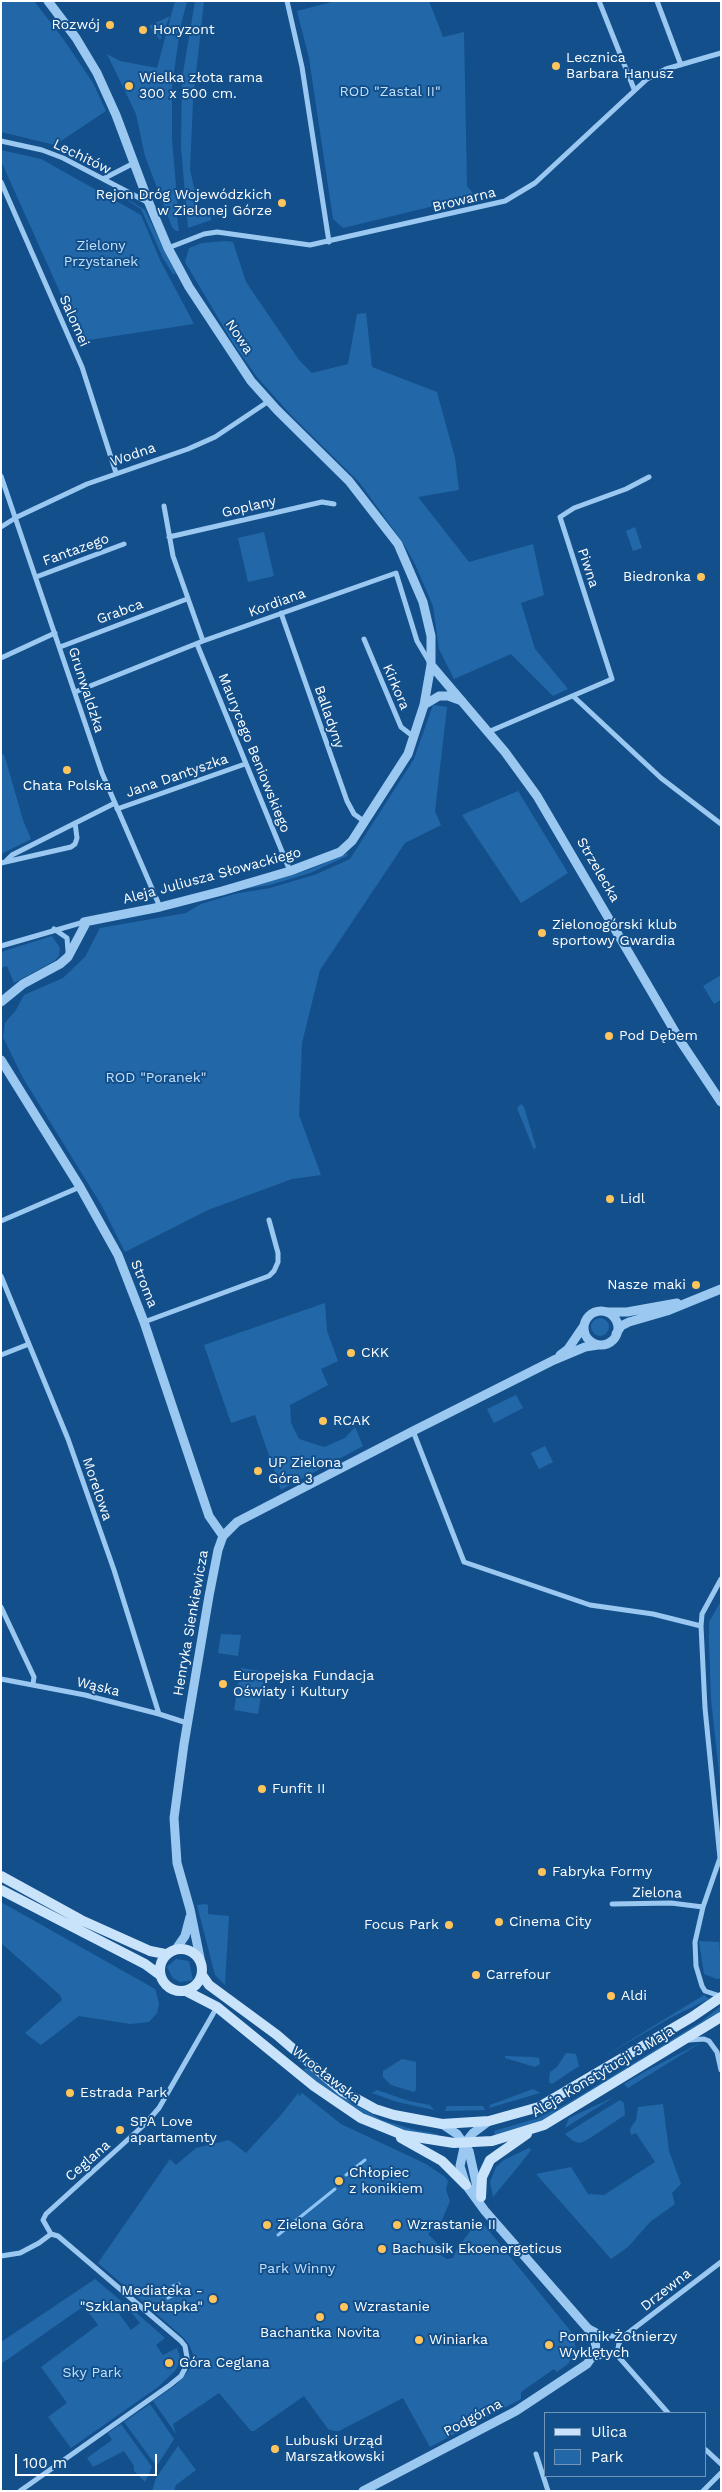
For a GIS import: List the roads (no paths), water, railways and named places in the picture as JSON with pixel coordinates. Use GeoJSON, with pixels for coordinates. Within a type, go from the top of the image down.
{"type":"FeatureCollection","features":[{"type":"Feature","properties":{"kind":"main road"},"geometry":{"type":"LineString","coordinates":[[1,1876],[65,1912],[150,1951],[165,1954],[176,1949],[189,1950],[200,1958],[202,1975],[197,1985],[186,1991],[170,1988],[160,1975],[145,1964],[1,1890]]}},
{"type":"Feature","properties":{"kind":"main road"},"geometry":{"type":"LineString","coordinates":[[160,1975],[161,1963],[165,1954]]}},
{"type":"Feature","properties":{"kind":"main road","name":"Wrocławska"},"geometry":{"type":"LineString","coordinates":[[202,1975],[209,1985],[277,2034],[329,2081],[357,2100],[394,2115],[442,2124],[468,2124]]}},
{"type":"Feature","properties":{"kind":"main road","name":"Wrocławska"},"geometry":{"type":"LineString","coordinates":[[186,1991],[217,2007],[287,2062],[314,2086],[349,2111],[382,2128],[423,2140],[464,2143]]}},
{"type":"Feature","properties":{"kind":"main road","name":"Aleja Konstytucji 3 Maja"},"geometry":{"type":"LineString","coordinates":[[468,2124],[489,2122],[524,2113],[554,2100],[721,1996]]}},
{"type":"Feature","properties":{"kind":"main road","name":"Aleja Konstytucji 3 Maja"},"geometry":{"type":"LineString","coordinates":[[464,2143],[492,2141],[532,2130],[567,2113],[721,2017]]}},
{"type":"Feature","properties":{"kind":"main road"},"geometry":{"type":"LineString","coordinates":[[382,2128],[442,2161],[466,2185]]}},
{"type":"Feature","properties":{"kind":"main road"},"geometry":{"type":"LineString","coordinates":[[481,2197],[482,2177],[490,2160],[532,2130]]}},
{"type":"Feature","properties":{"kind":"street","name":"Nowa"},"geometry":{"type":"LineString","coordinates":[[48,1],[76,38],[97,73],[134,163],[148,203],[168,248],[181,273],[214,326],[251,381],[349,481],[398,544],[425,609],[431,636],[432,665]]}},
{"type":"Feature","properties":{"kind":"street"},"geometry":{"type":"LineString","coordinates":[[287,1],[302,67],[329,242]]}},
{"type":"Feature","properties":{"kind":"street"},"geometry":{"type":"LineString","coordinates":[[599,1],[634,89]]}},
{"type":"Feature","properties":{"kind":"street"},"geometry":{"type":"LineString","coordinates":[[657,1],[681,65]]}},
{"type":"Feature","properties":{"kind":"street","name":"Browarna"},"geometry":{"type":"LineString","coordinates":[[168,248],[204,234],[217,232],[299,245],[329,242],[488,207],[505,201],[535,183],[634,89],[657,73],[721,53]]}},
{"type":"Feature","properties":{"kind":"street","name":"Lechitów"},"geometry":{"type":"LineString","coordinates":[[1,141],[42,150],[76,164],[148,203]]}},
{"type":"Feature","properties":{"kind":"street"},"geometry":{"type":"LineString","coordinates":[[103,179],[134,163]]}},
{"type":"Feature","properties":{"kind":"street","name":"Salomei"},"geometry":{"type":"LineString","coordinates":[[1,182],[82,367],[116,473]]}},
{"type":"Feature","properties":{"kind":"street","name":"Wodna"},"geometry":{"type":"LineString","coordinates":[[1,527],[17,516],[116,473],[188,449],[215,437],[269,401]]}},
{"type":"Feature","properties":{"kind":"street","name":"Grunwaldzka"},"geometry":{"type":"LineString","coordinates":[[1,476],[17,516],[102,773],[160,906]]}},
{"type":"Feature","properties":{"kind":"street","name":"Piwna"},"geometry":{"type":"LineString","coordinates":[[488,732],[612,679],[560,517],[574,508],[626,489],[649,477]]}},
{"type":"Feature","properties":{"kind":"street","name":"Goplany"},"geometry":{"type":"LineString","coordinates":[[169,537],[322,502],[334,504]]}},
{"type":"Feature","properties":{"kind":"street"},"geometry":{"type":"LineString","coordinates":[[164,506],[169,537],[187,599],[203,641]]}},
{"type":"Feature","properties":{"kind":"street","name":"Fantazego"},"geometry":{"type":"LineString","coordinates":[[36,576],[124,544]]}},
{"type":"Feature","properties":{"kind":"street","name":"Kordiana"},"geometry":{"type":"LineString","coordinates":[[75,692],[203,641],[396,573],[403,589],[417,641],[432,665]]}},
{"type":"Feature","properties":{"kind":"street","name":"Grabca"},"geometry":{"type":"LineString","coordinates":[[60,647],[187,599]]}},
{"type":"Feature","properties":{"kind":"street","name":"Balladyny"},"geometry":{"type":"LineString","coordinates":[[281,614],[347,801],[354,814],[365,822]]}},
{"type":"Feature","properties":{"kind":"street"},"geometry":{"type":"LineString","coordinates":[[1,658],[55,633]]}},
{"type":"Feature","properties":{"kind":"street","name":"Kirkora"},"geometry":{"type":"LineString","coordinates":[[364,640],[401,727],[414,737]]}},
{"type":"Feature","properties":{"kind":"street","name":"Maurycego Beniowskiego"},"geometry":{"type":"LineString","coordinates":[[197,644],[290,871]]}},
{"type":"Feature","properties":{"kind":"street","name":"Strzelecka"},"geometry":{"type":"LineString","coordinates":[[432,665],[538,796],[681,1042],[721,1102]]}},
{"type":"Feature","properties":{"kind":"street","name":"Aleja Juliusza Słowackiego"},"geometry":{"type":"LineString","coordinates":[[1,946],[54,929],[160,906],[290,871],[340,852],[352,841],[408,754],[424,704],[432,665]]}},
{"type":"Feature","properties":{"kind":"street"},"geometry":{"type":"LineString","coordinates":[[424,704],[439,696],[448,696],[463,701]]}},
{"type":"Feature","properties":{"kind":"street"},"geometry":{"type":"LineString","coordinates":[[573,696],[661,778],[721,824]]}},
{"type":"Feature","properties":{"kind":"street","name":"Jana Dantyszka"},"geometry":{"type":"LineString","coordinates":[[4,862],[12,855],[75,823],[116,806],[245,764]]}},
{"type":"Feature","properties":{"kind":"street"},"geometry":{"type":"LineString","coordinates":[[4,862],[71,847],[75,844],[77,838],[75,823]]}},
{"type":"Feature","properties":{"kind":"street"},"geometry":{"type":"LineString","coordinates":[[1,1002],[16,989],[60,964],[68,957],[85,925],[84,922]]}},
{"type":"Feature","properties":{"kind":"street"},"geometry":{"type":"LineString","coordinates":[[54,929],[67,938],[69,944],[68,957]]}},
{"type":"Feature","properties":{"kind":"street","name":"Stroma"},"geometry":{"type":"LineString","coordinates":[[1,1060],[80,1187],[118,1255],[144,1322],[209,1516],[223,1536]]}},
{"type":"Feature","properties":{"kind":"street"},"geometry":{"type":"LineString","coordinates":[[1,1221],[80,1187]]}},
{"type":"Feature","properties":{"kind":"street"},"geometry":{"type":"LineString","coordinates":[[144,1322],[269,1276],[278,1262],[278,1252],[269,1220]]}},
{"type":"Feature","properties":{"kind":"street","name":"Morelowa"},"geometry":{"type":"LineString","coordinates":[[1,1276],[68,1439],[114,1570],[159,1714]]}},
{"type":"Feature","properties":{"kind":"street"},"geometry":{"type":"LineString","coordinates":[[687,1302],[627,1312],[594,1312],[587,1317],[583,1327],[589,1341],[598,1345],[611,1341],[621,1326],[629,1322],[667,1311],[721,1289]]}},
{"type":"Feature","properties":{"kind":"street"},"geometry":{"type":"LineString","coordinates":[[608,1312],[617,1324],[616,1334]]}},
{"type":"Feature","properties":{"kind":"street","name":"Henryka Sienkiewicza"},"geometry":{"type":"LineString","coordinates":[[554,1360],[568,1349],[583,1327]]}},
{"type":"Feature","properties":{"kind":"street"},"geometry":{"type":"LineString","coordinates":[[1,1355],[30,1344]]}},
{"type":"Feature","properties":{"kind":"street","name":"Henryka Sienkiewicza"},"geometry":{"type":"LineString","coordinates":[[200,1958],[178,1863],[174,1818],[216,1556],[223,1536],[237,1522],[413,1431],[554,1360],[586,1347],[598,1345]]}},
{"type":"Feature","properties":{"kind":"street"},"geometry":{"type":"LineString","coordinates":[[413,1431],[464,1562],[590,1605],[653,1614],[701,1626]]}},
{"type":"Feature","properties":{"kind":"street"},"geometry":{"type":"LineString","coordinates":[[721,1579],[702,1614],[701,1626],[705,1708],[720,1858],[702,1907],[695,1942],[699,1981],[705,1991],[721,1996]]}},
{"type":"Feature","properties":{"kind":"street"},"geometry":{"type":"LineString","coordinates":[[1,1607],[34,1677],[33,1684]]}},
{"type":"Feature","properties":{"kind":"street","name":"Wąska"},"geometry":{"type":"LineString","coordinates":[[1,1679],[33,1684],[159,1714],[188,1723]]}},
{"type":"Feature","properties":{"kind":"street","name":"Zielona"},"geometry":{"type":"LineString","coordinates":[[612,1904],[671,1903],[702,1907]]}},
{"type":"Feature","properties":{"kind":"street","name":"Henryka Sienkiewicza"},"geometry":{"type":"LineString","coordinates":[[176,1949],[187,1931],[190,1909]]}},
{"type":"Feature","properties":{"kind":"street","name":"Ceglana"},"geometry":{"type":"LineString","coordinates":[[51,2234],[43,2220],[46,2214],[145,2124],[158,2108],[217,2007]]}},
{"type":"Feature","properties":{"kind":"street"},"geometry":{"type":"LineString","coordinates":[[684,2041],[698,2038],[709,2041],[717,2052],[721,2070]]}},
{"type":"Feature","properties":{"kind":"street"},"geometry":{"type":"LineString","coordinates":[[489,2122],[473,2133],[464,2143],[460,2166],[466,2185],[485,2211],[590,2331],[596,2346],[596,2351],[590,2360]]}},
{"type":"Feature","properties":{"kind":"street"},"geometry":{"type":"LineString","coordinates":[[442,2124],[464,2143],[473,2160],[477,2187],[485,2211]]}},
{"type":"Feature","properties":{"kind":"street"},"geometry":{"type":"LineString","coordinates":[[1,2256],[20,2253],[39,2244],[51,2234],[58,2236],[185,2346],[189,2357],[186,2368],[181,2376],[157,2395],[20,2491]]}},
{"type":"Feature","properties":{"kind":"street","name":"Drzewna"},"geometry":{"type":"LineString","coordinates":[[624,2336],[721,2262]]}},
{"type":"Feature","properties":{"kind":"street"},"geometry":{"type":"LineString","coordinates":[[583,2324],[606,2336],[624,2336]]}},
{"type":"Feature","properties":{"kind":"street"},"geometry":{"type":"LineString","coordinates":[[617,2355],[618,2343],[624,2336]]}},
{"type":"Feature","properties":{"kind":"street"},"geometry":{"type":"LineString","coordinates":[[590,2360],[608,2354],[617,2355],[667,2412]]}},
{"type":"Feature","properties":{"kind":"street","name":"Podgórna"},"geometry":{"type":"LineString","coordinates":[[364,2491],[516,2411],[590,2360]]}},
{"type":"Feature","properties":{"kind":"street"},"geometry":{"type":"LineString","coordinates":[[707,2451],[721,2464]]}},
{"type":"Feature","properties":{"kind":"street"},"geometry":{"type":"LineString","coordinates":[[536,2454],[548,2491]]}},
{"type":"Feature","properties":{"kind":"street"},"geometry":{"type":"LineString","coordinates":[[703,2491],[721,2473]]}},
{"type":"Feature","properties":{"kind":"waterway"},"geometry":{"type":"LineString","coordinates":[[346,2175],[365,2160]]}},
{"type":"Feature","properties":{"kind":"waterway"},"geometry":{"type":"LineString","coordinates":[[278,2235],[335,2189]]}},
{"type":"Feature","properties":{"kind":"waterway"},"geometry":{"type":"LineString","coordinates":[[168,2298],[172,2296],[173,2286],[179,2284]]}},
{"type":"Feature","properties":{"kind":"place","name":"Rozwój"},"geometry":{"type":"Point","coordinates":[110,25]}},
{"type":"Feature","properties":{"kind":"place","name":"Horyzont"},"geometry":{"type":"Point","coordinates":[143,30]}},
{"type":"Feature","properties":{"kind":"place","name":"Lecznica Barbara Hanusz"},"geometry":{"type":"Point","coordinates":[556,66]}},
{"type":"Feature","properties":{"kind":"place","name":"Wielka złota rama 300 x 500 cm."},"geometry":{"type":"Point","coordinates":[129,86]}},
{"type":"Feature","properties":{"kind":"place","name":"Rejon Dróg Wojewódzkich w Zielonej Górze"},"geometry":{"type":"Point","coordinates":[282,203]}},
{"type":"Feature","properties":{"kind":"place","name":"Biedronka"},"geometry":{"type":"Point","coordinates":[701,577]}},
{"type":"Feature","properties":{"kind":"place","name":"Chata Polska"},"geometry":{"type":"Point","coordinates":[67,770]}},
{"type":"Feature","properties":{"kind":"place","name":"Zielonogórski klub sportowy Gwardia"},"geometry":{"type":"Point","coordinates":[542,933]}},
{"type":"Feature","properties":{"kind":"place","name":"Pod Dębem"},"geometry":{"type":"Point","coordinates":[609,1036]}},
{"type":"Feature","properties":{"kind":"place","name":"Lidl"},"geometry":{"type":"Point","coordinates":[610,1199]}},
{"type":"Feature","properties":{"kind":"place","name":"Nasze maki"},"geometry":{"type":"Point","coordinates":[696,1285]}},
{"type":"Feature","properties":{"kind":"place","name":"CKK"},"geometry":{"type":"Point","coordinates":[351,1353]}},
{"type":"Feature","properties":{"kind":"place","name":"RCAK"},"geometry":{"type":"Point","coordinates":[323,1421]}},
{"type":"Feature","properties":{"kind":"place","name":"UP Zielona Góra 3"},"geometry":{"type":"Point","coordinates":[258,1471]}},
{"type":"Feature","properties":{"kind":"place","name":"Europejska Fundacja Oświaty i Kultury"},"geometry":{"type":"Point","coordinates":[223,1684]}},
{"type":"Feature","properties":{"kind":"place","name":"Funfit II"},"geometry":{"type":"Point","coordinates":[262,1789]}},
{"type":"Feature","properties":{"kind":"place","name":"Fabryka Formy"},"geometry":{"type":"Point","coordinates":[542,1872]}},
{"type":"Feature","properties":{"kind":"place","name":"Cinema City"},"geometry":{"type":"Point","coordinates":[499,1922]}},
{"type":"Feature","properties":{"kind":"place","name":"Focus Park"},"geometry":{"type":"Point","coordinates":[449,1925]}},
{"type":"Feature","properties":{"kind":"place","name":"Carrefour"},"geometry":{"type":"Point","coordinates":[476,1975]}},
{"type":"Feature","properties":{"kind":"place","name":"Aldi"},"geometry":{"type":"Point","coordinates":[611,1996]}},
{"type":"Feature","properties":{"kind":"place","name":"Estrada Park"},"geometry":{"type":"Point","coordinates":[70,2093]}},
{"type":"Feature","properties":{"kind":"place","name":"SPA Love apartamenty"},"geometry":{"type":"Point","coordinates":[120,2130]}},
{"type":"Feature","properties":{"kind":"place","name":"Chłopiec z konikiem"},"geometry":{"type":"Point","coordinates":[339,2181]}},
{"type":"Feature","properties":{"kind":"place","name":"Zielona Góra"},"geometry":{"type":"Point","coordinates":[267,2225]}},
{"type":"Feature","properties":{"kind":"place","name":"Wzrastanie II"},"geometry":{"type":"Point","coordinates":[397,2225]}},
{"type":"Feature","properties":{"kind":"place","name":"Bachusik Ekoenergeticus"},"geometry":{"type":"Point","coordinates":[382,2249]}},
{"type":"Feature","properties":{"kind":"place","name":"Mediateka - \"Szklana Pułapka\""},"geometry":{"type":"Point","coordinates":[213,2299]}},
{"type":"Feature","properties":{"kind":"place","name":"Wzrastanie"},"geometry":{"type":"Point","coordinates":[344,2307]}},
{"type":"Feature","properties":{"kind":"place","name":"Bachantka Novita"},"geometry":{"type":"Point","coordinates":[320,2317]}},
{"type":"Feature","properties":{"kind":"place","name":"Winiarka"},"geometry":{"type":"Point","coordinates":[419,2340]}},
{"type":"Feature","properties":{"kind":"place","name":"Pomnik Żołnierzy Wyklętych"},"geometry":{"type":"Point","coordinates":[549,2345]}},
{"type":"Feature","properties":{"kind":"place","name":"Góra Ceglana"},"geometry":{"type":"Point","coordinates":[169,2363]}},
{"type":"Feature","properties":{"kind":"place","name":"Lubuski Urząd Marszałkowski"},"geometry":{"type":"Point","coordinates":[275,2449]}},
{"type":"Feature","properties":{"kind":"park label","name":"ROD \"Zastal II\""},"geometry":{"type":"Point","coordinates":[390,92]}},
{"type":"Feature","properties":{"kind":"park label","name":"Zielony Przystanek"},"geometry":{"type":"Point","coordinates":[101,254]}},
{"type":"Feature","properties":{"kind":"park label","name":"ROD \"Poranek\""},"geometry":{"type":"Point","coordinates":[156,1078]}},
{"type":"Feature","properties":{"kind":"park label","name":"Park Winny"},"geometry":{"type":"Point","coordinates":[297,2269]}},
{"type":"Feature","properties":{"kind":"park label","name":"Sky Park"},"geometry":{"type":"Point","coordinates":[92,2373]}}]}
